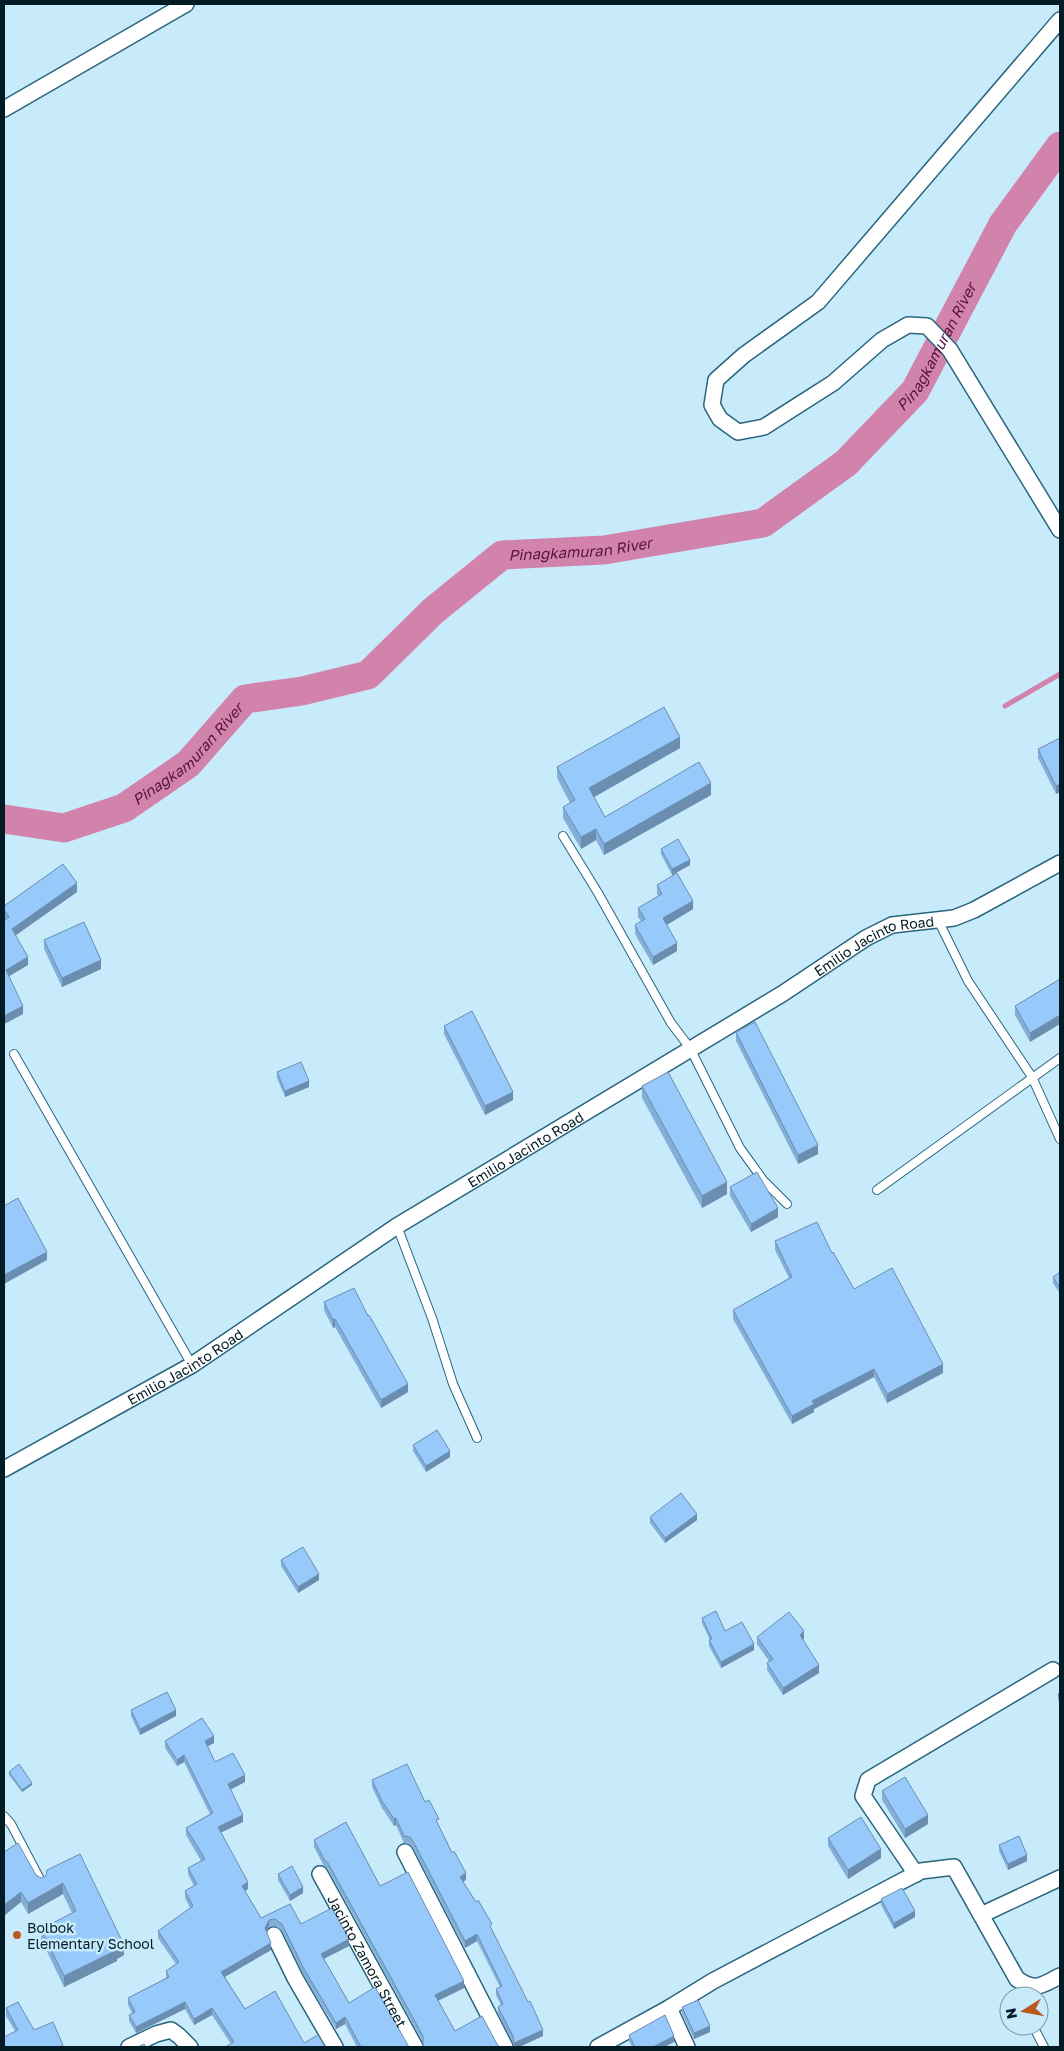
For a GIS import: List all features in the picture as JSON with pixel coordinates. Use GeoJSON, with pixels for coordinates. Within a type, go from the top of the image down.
{"type":"FeatureCollection","features":[{"type":"Feature","properties":{"kind":"street"},"geometry":{"type":"LineString","coordinates":[[4,109],[186,4]]}},
{"type":"Feature","properties":{"kind":"street"},"geometry":{"type":"LineString","coordinates":[[1060,20],[818,302],[744,355],[716,380],[712,405],[720,419],[738,432],[764,427],[833,383],[882,340],[908,325],[927,326],[950,350],[1060,530]]}},
{"type":"Feature","properties":{"kind":"street","name":"Emilio Jacinto Road"},"geometry":{"type":"LineString","coordinates":[[4,1469],[192,1365],[397,1226],[782,994],[866,938],[892,925],[954,918],[974,910],[1060,863]]}},
{"type":"Feature","properties":{"kind":"street"},"geometry":{"type":"LineString","coordinates":[[916,1874],[863,1796],[868,1780],[1053,1670]]}},
{"type":"Feature","properties":{"kind":"street"},"geometry":{"type":"LineString","coordinates":[[404,1852],[505,2047]]}},
{"type":"Feature","properties":{"kind":"street"},"geometry":{"type":"LineString","coordinates":[[598,2047],[669,2008],[713,1980],[921,1871],[954,1867],[1013,1973],[1026,1989],[1039,1986],[1060,1976]]}},
{"type":"Feature","properties":{"kind":"street","name":"Jacinto Zamora Street"},"geometry":{"type":"LineString","coordinates":[[320,1874],[415,2047]]}},
{"type":"Feature","properties":{"kind":"street"},"geometry":{"type":"LineString","coordinates":[[981,1915],[1060,1878]]}},
{"type":"Feature","properties":{"kind":"street"},"geometry":{"type":"LineString","coordinates":[[274,1935],[295,1978],[335,2047]]}},
{"type":"Feature","properties":{"kind":"street"},"geometry":{"type":"LineString","coordinates":[[669,2008],[687,2047]]}},
{"type":"Feature","properties":{"kind":"street"},"geometry":{"type":"LineString","coordinates":[[129,2047],[156,2034],[171,2030],[190,2047]]}},
{"type":"Feature","properties":{"kind":"lane"},"geometry":{"type":"LineString","coordinates":[[563,836],[598,893],[671,1023],[690,1048],[740,1148],[764,1180],[787,1204]]}},
{"type":"Feature","properties":{"kind":"lane"},"geometry":{"type":"LineString","coordinates":[[938,920],[968,980],[1032,1077],[1060,1139]]}},
{"type":"Feature","properties":{"kind":"lane"},"geometry":{"type":"LineString","coordinates":[[14,1054],[192,1365]]}},
{"type":"Feature","properties":{"kind":"lane"},"geometry":{"type":"LineString","coordinates":[[877,1190],[1060,1058]]}},
{"type":"Feature","properties":{"kind":"lane"},"geometry":{"type":"LineString","coordinates":[[397,1226],[432,1318],[453,1384],[477,1438]]}},
{"type":"Feature","properties":{"kind":"lane"},"geometry":{"type":"LineString","coordinates":[[4,1816],[11,1824],[42,1883]]}},
{"type":"Feature","properties":{"kind":"building"},"geometry":{"type":"Polygon","coordinates":[[[664,707],[680,737],[589,788],[605,817],[699,762],[711,783],[604,844],[596,829],[581,837],[563,807],[575,800],[557,767],[664,707]]]}},
{"type":"Feature","properties":{"kind":"building"},"geometry":{"type":"Polygon","coordinates":[[[1060,738],[1060,784],[1056,786],[1038,749],[1060,738]]]}},
{"type":"Feature","properties":{"kind":"building"},"geometry":{"type":"Polygon","coordinates":[[[678,839],[690,860],[672,869],[661,849],[678,839]]]}},
{"type":"Feature","properties":{"kind":"building"},"geometry":{"type":"Polygon","coordinates":[[[63,864],[77,883],[12,929],[28,957],[6,970],[23,1006],[4,1016],[4,921],[9,917],[4,910],[4,906],[63,864]]]}},
{"type":"Feature","properties":{"kind":"building"},"geometry":{"type":"Polygon","coordinates":[[[677,873],[693,901],[663,918],[677,943],[653,957],[635,925],[645,919],[638,908],[662,894],[657,885],[677,873]]]}},
{"type":"Feature","properties":{"kind":"building"},"geometry":{"type":"Polygon","coordinates":[[[84,922],[101,960],[62,978],[44,940],[84,922]]]}},
{"type":"Feature","properties":{"kind":"building"},"geometry":{"type":"Polygon","coordinates":[[[1060,979],[1060,1015],[1030,1033],[1015,1006],[1060,979]]]}},
{"type":"Feature","properties":{"kind":"building"},"geometry":{"type":"Polygon","coordinates":[[[472,1011],[513,1092],[485,1106],[444,1026],[472,1011]]]}},
{"type":"Feature","properties":{"kind":"building"},"geometry":{"type":"Polygon","coordinates":[[[755,1022],[818,1145],[798,1155],[736,1032],[755,1022]]]}},
{"type":"Feature","properties":{"kind":"building"},"geometry":{"type":"Polygon","coordinates":[[[301,1062],[309,1081],[285,1091],[277,1072],[301,1062]]]}},
{"type":"Feature","properties":{"kind":"building"},"geometry":{"type":"Polygon","coordinates":[[[668,1072],[727,1182],[702,1196],[642,1086],[668,1072]]]}},
{"type":"Feature","properties":{"kind":"building"},"geometry":{"type":"Polygon","coordinates":[[[757,1172],[778,1208],[751,1224],[730,1187],[757,1172]]]}},
{"type":"Feature","properties":{"kind":"building"},"geometry":{"type":"Polygon","coordinates":[[[18,1198],[47,1252],[4,1275],[4,1206],[18,1198]]]}},
{"type":"Feature","properties":{"kind":"building"},"geometry":{"type":"Polygon","coordinates":[[[817,1222],[832,1253],[854,1289],[892,1268],[943,1364],[887,1394],[874,1369],[812,1401],[814,1404],[792,1416],[733,1310],[792,1277],[775,1241],[817,1222]]]}},
{"type":"Feature","properties":{"kind":"building"},"geometry":{"type":"Polygon","coordinates":[[[1060,1272],[1060,1288],[1053,1277],[1060,1272]]]}},
{"type":"Feature","properties":{"kind":"building"},"geometry":{"type":"Polygon","coordinates":[[[354,1288],[368,1316],[408,1384],[381,1400],[324,1302],[354,1288]]]}},
{"type":"Feature","properties":{"kind":"building"},"geometry":{"type":"Polygon","coordinates":[[[437,1430],[450,1451],[426,1466],[413,1445],[437,1430]]]}},
{"type":"Feature","properties":{"kind":"building"},"geometry":{"type":"Polygon","coordinates":[[[681,1493],[697,1514],[665,1538],[650,1517],[681,1493]]]}},
{"type":"Feature","properties":{"kind":"building"},"geometry":{"type":"Polygon","coordinates":[[[303,1547],[319,1574],[298,1587],[281,1560],[303,1547]]]}},
{"type":"Feature","properties":{"kind":"building"},"geometry":{"type":"Polygon","coordinates":[[[716,1611],[725,1631],[742,1622],[754,1644],[721,1662],[709,1640],[712,1639],[702,1618],[716,1611]]]}},
{"type":"Feature","properties":{"kind":"building"},"geometry":{"type":"Polygon","coordinates":[[[789,1612],[804,1631],[800,1635],[819,1665],[783,1688],[767,1663],[773,1659],[757,1637],[789,1612]]]}},
{"type":"Feature","properties":{"kind":"building"},"geometry":{"type":"Polygon","coordinates":[[[167,1692],[176,1710],[140,1729],[131,1710],[167,1692]]]}},
{"type":"Feature","properties":{"kind":"building"},"geometry":{"type":"Polygon","coordinates":[[[202,1718],[214,1736],[205,1741],[215,1762],[233,1753],[245,1775],[228,1784],[243,1815],[218,1827],[248,1882],[242,1886],[261,1918],[290,1904],[301,1924],[332,1908],[349,1939],[321,1954],[349,2003],[375,1987],[409,2047],[361,2047],[345,2017],[336,2023],[303,1967],[282,1924],[275,1919],[269,1920],[265,1928],[271,1943],[221,1972],[245,2009],[275,1991],[304,2043],[318,2035],[325,2047],[225,2047],[234,2042],[212,2008],[194,2019],[185,2002],[136,2027],[129,2015],[135,2012],[128,1998],[169,1977],[166,1971],[179,1962],[158,1931],[193,1906],[185,1891],[197,1884],[188,1868],[205,1859],[186,1828],[213,1813],[184,1755],[177,1760],[165,1741],[202,1718]]]}},
{"type":"Feature","properties":{"kind":"building"},"geometry":{"type":"Polygon","coordinates":[[[19,1764],[32,1783],[22,1790],[9,1772],[19,1764]]]}},
{"type":"Feature","properties":{"kind":"building"},"geometry":{"type":"Polygon","coordinates":[[[407,1764],[425,1802],[429,1800],[439,1819],[436,1820],[452,1853],[454,1851],[466,1873],[460,1877],[476,1902],[478,1900],[492,1924],[490,1926],[528,2002],[530,2001],[543,2030],[514,2043],[513,2036],[498,2007],[503,2004],[496,1989],[502,1986],[477,1934],[465,1941],[413,1841],[410,1837],[404,1836],[396,1818],[394,1819],[382,1801],[372,1780],[407,1764]]]}},
{"type":"Feature","properties":{"kind":"building"},"geometry":{"type":"Polygon","coordinates":[[[905,1777],[928,1815],[905,1829],[882,1791],[905,1777]]]}},
{"type":"Feature","properties":{"kind":"building"},"geometry":{"type":"Polygon","coordinates":[[[861,1817],[881,1849],[848,1870],[828,1838],[861,1817]]]}},
{"type":"Feature","properties":{"kind":"building"},"geometry":{"type":"Polygon","coordinates":[[[346,1822],[380,1886],[408,1872],[464,1981],[435,1995],[455,2031],[482,2016],[500,2047],[424,2047],[423,2036],[314,1840],[346,1822]]]}},
{"type":"Feature","properties":{"kind":"building"},"geometry":{"type":"Polygon","coordinates":[[[1019,1836],[1027,1855],[1008,1864],[999,1845],[1019,1836]]]}},
{"type":"Feature","properties":{"kind":"building"},"geometry":{"type":"Polygon","coordinates":[[[18,1843],[36,1875],[41,1878],[46,1876],[47,1870],[80,1854],[124,1945],[64,1976],[41,1929],[76,1911],[63,1883],[28,1903],[21,1892],[4,1905],[4,1852],[18,1843]]]}},
{"type":"Feature","properties":{"kind":"building"},"geometry":{"type":"Polygon","coordinates":[[[292,1866],[303,1887],[290,1895],[278,1874],[292,1866]]]}},
{"type":"Feature","properties":{"kind":"building"},"geometry":{"type":"Polygon","coordinates":[[[902,1888],[915,1911],[894,1923],[881,1899],[902,1888]]]}},
{"type":"Feature","properties":{"kind":"building"},"geometry":{"type":"Polygon","coordinates":[[[698,2000],[710,2026],[694,2033],[682,2007],[698,2000]]]}},
{"type":"Feature","properties":{"kind":"building"},"geometry":{"type":"Polygon","coordinates":[[[18,2002],[34,2030],[53,2022],[63,2045],[59,2047],[4,2047],[4,2037],[18,2030],[6,2008],[18,2002]]]}},
{"type":"Feature","properties":{"kind":"building"},"geometry":{"type":"Polygon","coordinates":[[[665,2015],[674,2036],[653,2047],[635,2047],[629,2035],[665,2015]]]}},
{"type":"Feature","properties":{"kind":"waterway","name":"Pinagkamuran River"},"geometry":{"type":"LineString","coordinates":[[4,819],[64,828],[124,808],[188,764],[245,699],[302,691],[368,675],[433,611],[502,555],[604,550],[763,523],[846,463],[915,391],[1003,224],[1060,146]]}},
{"type":"Feature","properties":{"kind":"waterway"},"geometry":{"type":"LineString","coordinates":[[1005,706],[1060,674]]}},
{"type":"Feature","properties":{"kind":"place","name":"Bolbok Elementary School"},"geometry":{"type":"Point","coordinates":[17,1935]}}]}
